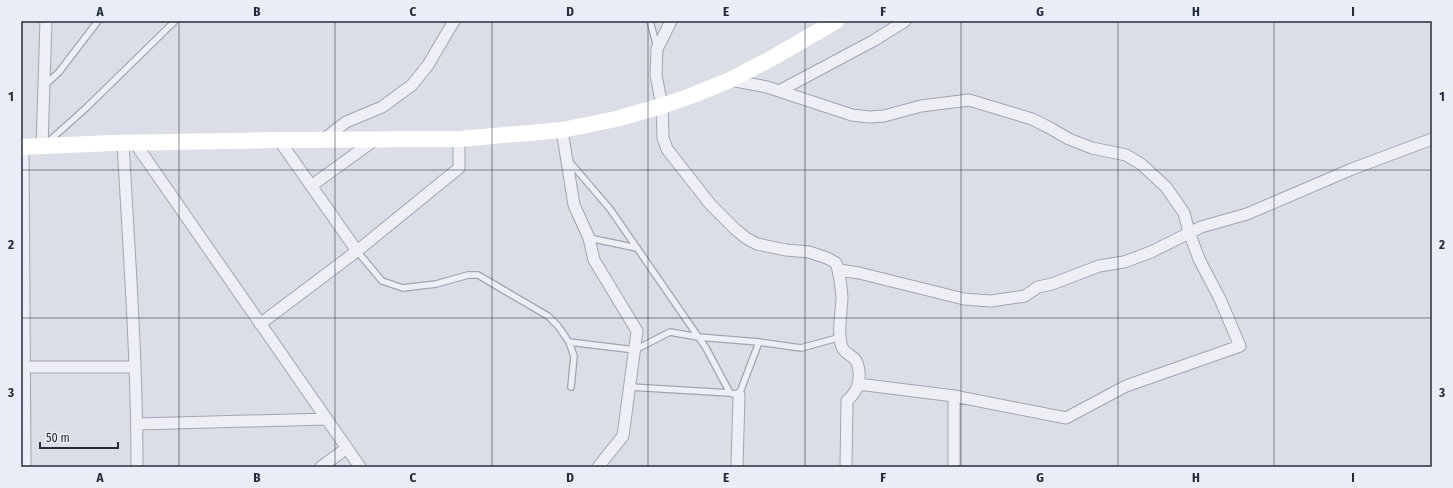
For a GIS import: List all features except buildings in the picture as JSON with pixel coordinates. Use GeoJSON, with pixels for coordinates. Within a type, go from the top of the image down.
{"type":"FeatureCollection","features":[{"type":"Feature","properties":{"kind":"street"},"geometry":{"type":"LineString","coordinates":[[42,146],[46,21]]}},
{"type":"Feature","properties":{"kind":"street"},"geometry":{"type":"LineString","coordinates":[[324,139],[346,122],[382,107],[412,85],[428,65],[454,21]]}},
{"type":"Feature","properties":{"kind":"street"},"geometry":{"type":"LineString","coordinates":[[671,21],[657,49],[656,75],[662,106],[663,138],[667,149],[710,204],[746,238],[757,244],[786,250],[809,252],[827,258],[836,263],[839,270],[841,276],[842,298],[840,337],[843,350],[856,359],[859,370],[858,384],[855,392],[847,401],[846,467]]}},
{"type":"Feature","properties":{"kind":"street"},"geometry":{"type":"LineString","coordinates":[[25,467],[22,367],[22,147],[324,139],[459,139],[562,130],[616,119],[662,106],[730,80],[774,57],[836,21]]}},
{"type":"Feature","properties":{"kind":"street"},"geometry":{"type":"LineString","coordinates":[[779,91],[873,41],[905,21]]}},
{"type":"Feature","properties":{"kind":"street"},"geometry":{"type":"LineString","coordinates":[[730,80],[767,87],[852,115],[869,117],[884,116],[921,106],[969,100],[1032,119],[1069,139],[1092,148],[1126,155],[1141,164],[1166,186],[1184,213],[1199,259],[1220,299],[1240,346],[1126,386],[1066,418],[954,396],[858,384]]}},
{"type":"Feature","properties":{"kind":"street"},"geometry":{"type":"LineString","coordinates":[[562,130],[574,205],[589,238],[594,260],[638,330],[623,436],[598,467]]}},
{"type":"Feature","properties":{"kind":"street"},"geometry":{"type":"LineString","coordinates":[[311,186],[376,139]]}},
{"type":"Feature","properties":{"kind":"street"},"geometry":{"type":"LineString","coordinates":[[260,324],[357,251],[459,168],[459,139]]}},
{"type":"Feature","properties":{"kind":"street"},"geometry":{"type":"LineString","coordinates":[[839,270],[859,273],[964,299],[991,301],[1025,296],[1038,287],[1052,284],[1099,266],[1124,262],[1151,252],[1189,232],[1212,223],[1247,214],[1352,169],[1432,139]]}},
{"type":"Feature","properties":{"kind":"street"},"geometry":{"type":"LineString","coordinates":[[279,140],[357,251]]}},
{"type":"Feature","properties":{"kind":"street"},"geometry":{"type":"LineString","coordinates":[[129,143],[260,324],[360,467]]}},
{"type":"Feature","properties":{"kind":"street"},"geometry":{"type":"LineString","coordinates":[[129,143],[137,467]]}},
{"type":"Feature","properties":{"kind":"street"},"geometry":{"type":"LineString","coordinates":[[22,367],[135,367]]}},
{"type":"Feature","properties":{"kind":"street"},"geometry":{"type":"LineString","coordinates":[[734,394],[737,467]]}},
{"type":"Feature","properties":{"kind":"street"},"geometry":{"type":"LineString","coordinates":[[954,396],[954,467]]}},
{"type":"Feature","properties":{"kind":"street"},"geometry":{"type":"LineString","coordinates":[[137,424],[327,420]]}},
{"type":"Feature","properties":{"kind":"street"},"geometry":{"type":"LineString","coordinates":[[321,467],[334,462],[347,448]]}},
{"type":"Feature","properties":{"kind":"lane"},"geometry":{"type":"LineString","coordinates":[[44,86],[59,72],[98,21]]}},
{"type":"Feature","properties":{"kind":"lane"},"geometry":{"type":"LineString","coordinates":[[42,146],[86,108],[175,21]]}},
{"type":"Feature","properties":{"kind":"lane"},"geometry":{"type":"LineString","coordinates":[[650,21],[657,49]]}},
{"type":"Feature","properties":{"kind":"lane"},"geometry":{"type":"LineString","coordinates":[[566,158],[610,209],[706,348],[734,394]]}},
{"type":"Feature","properties":{"kind":"lane"},"geometry":{"type":"LineString","coordinates":[[589,238],[637,248]]}},
{"type":"Feature","properties":{"kind":"lane"},"geometry":{"type":"LineString","coordinates":[[357,251],[382,281],[403,288],[436,284],[468,275],[478,275],[548,316],[558,326],[569,342],[574,356],[571,387]]}},
{"type":"Feature","properties":{"kind":"lane"},"geometry":{"type":"LineString","coordinates":[[569,342],[635,350],[670,332],[698,337],[759,342],[801,348],[840,337]]}},
{"type":"Feature","properties":{"kind":"lane"},"geometry":{"type":"LineString","coordinates":[[734,394],[759,342]]}},
{"type":"Feature","properties":{"kind":"lane"},"geometry":{"type":"LineString","coordinates":[[630,387],[734,394]]}}]}
